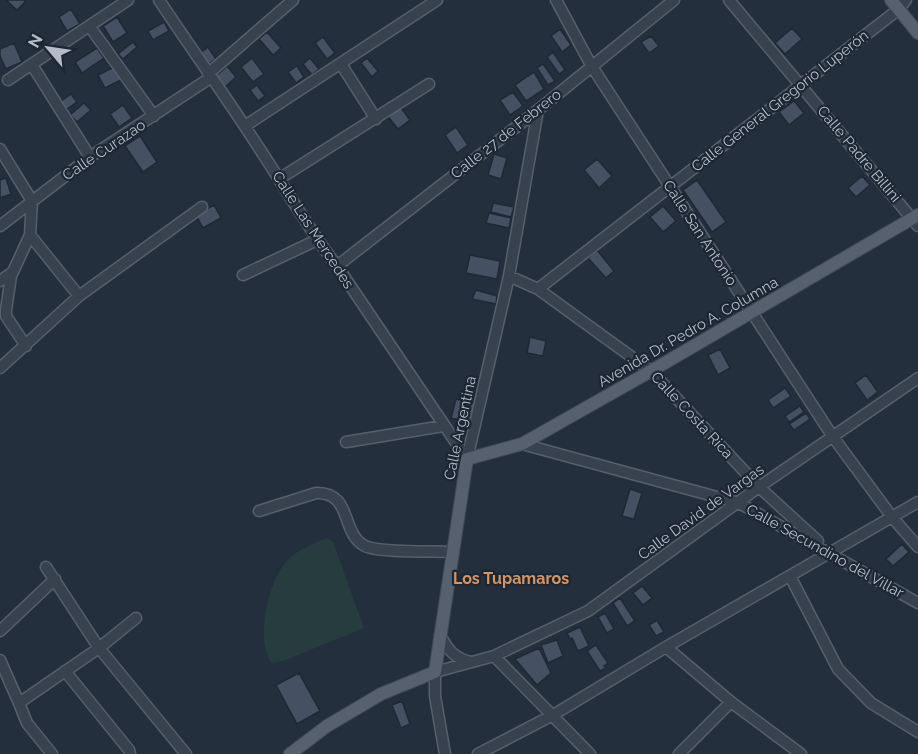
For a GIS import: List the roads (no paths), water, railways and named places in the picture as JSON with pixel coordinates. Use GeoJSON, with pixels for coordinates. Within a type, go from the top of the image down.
{"type":"FeatureCollection","features":[{"type":"Feature","properties":{"kind":"main road"},"geometry":{"type":"LineString","coordinates":[[899,3],[918,33]]}},
{"type":"Feature","properties":{"kind":"main road","name":"Avenida Dr. Pedro A. Columna"},"geometry":{"type":"LineString","coordinates":[[467,459],[522,444],[916,220]]}},
{"type":"Feature","properties":{"kind":"main road","name":"Calle Argentina"},"geometry":{"type":"LineString","coordinates":[[435,672],[467,459]]}},
{"type":"Feature","properties":{"kind":"main road"},"geometry":{"type":"LineString","coordinates":[[290,754],[304,750],[327,726],[381,694],[435,672]]}},
{"type":"Feature","properties":{"kind":"street"},"geometry":{"type":"LineString","coordinates":[[8,80],[128,0]]}},
{"type":"Feature","properties":{"kind":"street","name":"Calle Las Mercedes"},"geometry":{"type":"LineString","coordinates":[[159,0],[245,126],[316,240],[337,266],[467,459]]}},
{"type":"Feature","properties":{"kind":"street","name":"Calle Curazao"},"geometry":{"type":"LineString","coordinates":[[0,226],[90,157],[154,116],[209,76],[294,0]]}},
{"type":"Feature","properties":{"kind":"street"},"geometry":{"type":"LineString","coordinates":[[245,126],[437,0]]}},
{"type":"Feature","properties":{"kind":"street","name":"Calle San Antonio"},"geometry":{"type":"LineString","coordinates":[[555,0],[591,65],[833,437],[892,517],[918,547]]}},
{"type":"Feature","properties":{"kind":"street","name":"Calle 27 de Febrero"},"geometry":{"type":"LineString","coordinates":[[337,266],[538,111],[591,65],[674,0]]}},
{"type":"Feature","properties":{"kind":"street","name":"Calle Padre Billini"},"geometry":{"type":"LineString","coordinates":[[729,0],[916,220]]}},
{"type":"Feature","properties":{"kind":"street","name":"Calle General Gregorio Luperón"},"geometry":{"type":"LineString","coordinates":[[538,289],[801,84],[899,3]]}},
{"type":"Feature","properties":{"kind":"street"},"geometry":{"type":"LineString","coordinates":[[90,27],[154,116]]}},
{"type":"Feature","properties":{"kind":"street"},"geometry":{"type":"LineString","coordinates":[[341,64],[376,119]]}},
{"type":"Feature","properties":{"kind":"street"},"geometry":{"type":"LineString","coordinates":[[32,65],[90,157]]}},
{"type":"Feature","properties":{"kind":"street"},"geometry":{"type":"LineString","coordinates":[[279,179],[429,84]]}},
{"type":"Feature","properties":{"kind":"street","name":"Calle Argentina"},"geometry":{"type":"LineString","coordinates":[[467,459],[509,276],[538,111]]}},
{"type":"Feature","properties":{"kind":"street"},"geometry":{"type":"LineString","coordinates":[[0,149],[4,166],[32,201],[30,235],[13,273],[6,312],[26,345]]}},
{"type":"Feature","properties":{"kind":"street"},"geometry":{"type":"LineString","coordinates":[[0,368],[79,296],[202,207]]}},
{"type":"Feature","properties":{"kind":"street"},"geometry":{"type":"LineString","coordinates":[[30,235],[79,296]]}},
{"type":"Feature","properties":{"kind":"street"},"geometry":{"type":"LineString","coordinates":[[243,275],[316,240]]}},
{"type":"Feature","properties":{"kind":"street"},"geometry":{"type":"LineString","coordinates":[[0,281],[13,273]]}},
{"type":"Feature","properties":{"kind":"street","name":"Calle Costa Rica"},"geometry":{"type":"LineString","coordinates":[[509,276],[538,289],[651,371],[759,487],[831,553]]}},
{"type":"Feature","properties":{"kind":"street","name":"Calle David de Vargas"},"geometry":{"type":"LineString","coordinates":[[435,672],[494,656],[588,611],[759,487],[918,378]]}},
{"type":"Feature","properties":{"kind":"street"},"geometry":{"type":"LineString","coordinates":[[346,442],[443,426]]}},
{"type":"Feature","properties":{"kind":"street","name":"Calle Secundino del Villar"},"geometry":{"type":"LineString","coordinates":[[522,444],[739,503],[918,603]]}},
{"type":"Feature","properties":{"kind":"street"},"geometry":{"type":"LineString","coordinates":[[259,511],[316,493],[323,493],[331,495],[341,504],[352,532],[362,545],[380,549],[453,552]]}},
{"type":"Feature","properties":{"kind":"street"},"geometry":{"type":"LineString","coordinates":[[478,754],[553,715],[918,502]]}},
{"type":"Feature","properties":{"kind":"street"},"geometry":{"type":"LineString","coordinates":[[46,567],[99,648],[186,754]]}},
{"type":"Feature","properties":{"kind":"street"},"geometry":{"type":"LineString","coordinates":[[790,576],[838,669],[871,703],[918,732]]}},
{"type":"Feature","properties":{"kind":"street"},"geometry":{"type":"LineString","coordinates":[[0,631],[55,579]]}},
{"type":"Feature","properties":{"kind":"street"},"geometry":{"type":"LineString","coordinates":[[19,703],[99,648],[136,618]]}},
{"type":"Feature","properties":{"kind":"street"},"geometry":{"type":"LineString","coordinates":[[440,635],[448,650],[459,659],[471,662]]}},
{"type":"Feature","properties":{"kind":"street"},"geometry":{"type":"LineString","coordinates":[[666,647],[795,752]]}},
{"type":"Feature","properties":{"kind":"street"},"geometry":{"type":"LineString","coordinates":[[494,656],[590,754]]}},
{"type":"Feature","properties":{"kind":"street"},"geometry":{"type":"LineString","coordinates":[[0,660],[27,723],[52,754]]}},
{"type":"Feature","properties":{"kind":"street"},"geometry":{"type":"LineString","coordinates":[[65,671],[130,754]]}},
{"type":"Feature","properties":{"kind":"street","name":"Calle Argentina"},"geometry":{"type":"LineString","coordinates":[[435,672],[435,696],[445,754]]}},
{"type":"Feature","properties":{"kind":"street"},"geometry":{"type":"LineString","coordinates":[[679,754],[731,702]]}},
{"type":"Feature","properties":{"kind":"district","name":"Los Tupamaros"},"geometry":{"type":"Point","coordinates":[511,578]}}]}
